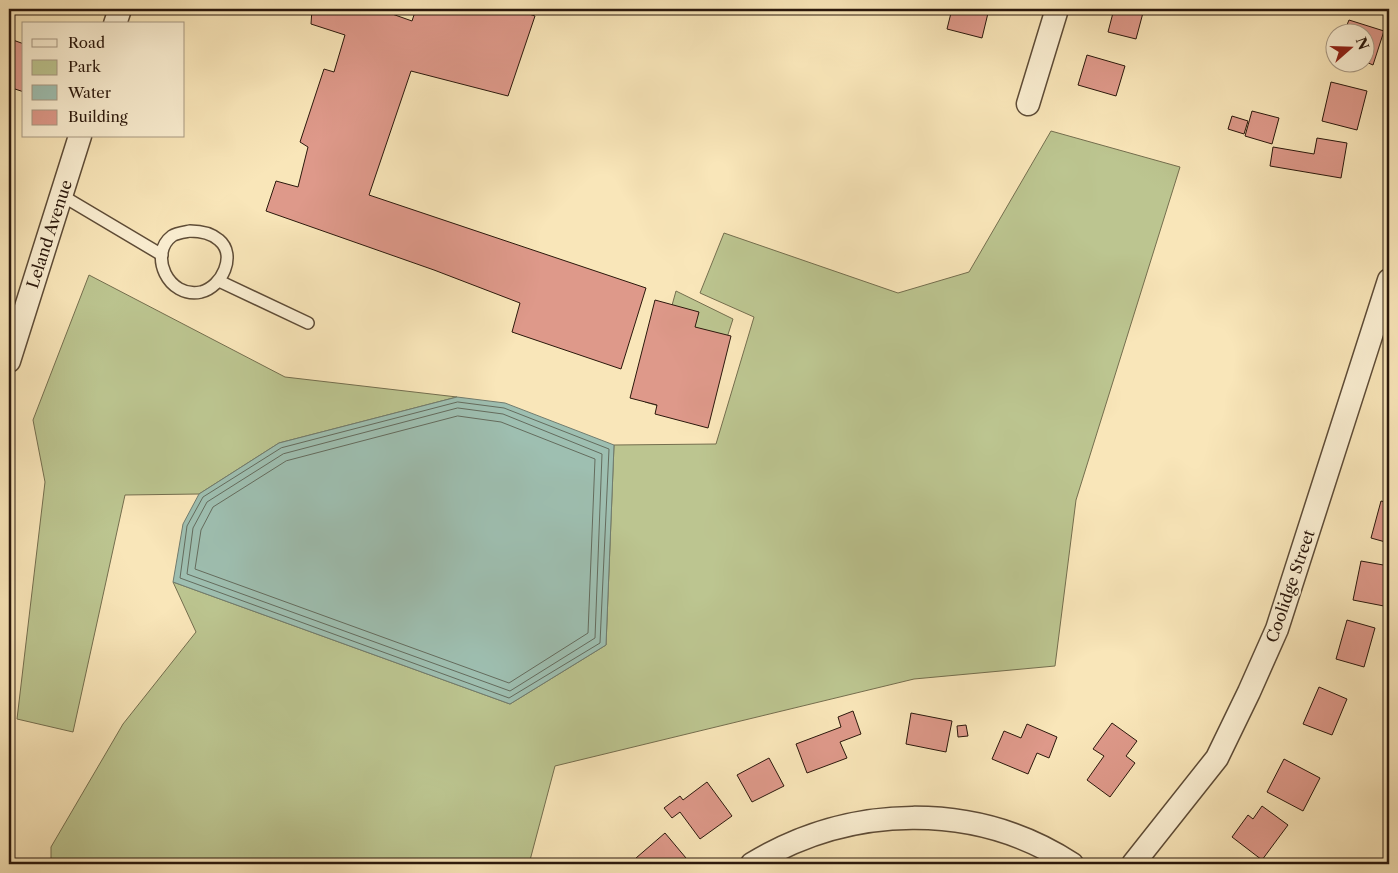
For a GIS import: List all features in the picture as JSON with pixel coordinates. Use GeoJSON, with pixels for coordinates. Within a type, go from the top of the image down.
{"type":"FeatureCollection","features":[{"type":"Feature","properties":{"kind":"street"},"geometry":{"type":"LineString","coordinates":[[117,22],[120,9]]}},
{"type":"Feature","properties":{"kind":"street"},"geometry":{"type":"LineString","coordinates":[[1028,104],[1057,9]]}},
{"type":"Feature","properties":{"kind":"street","name":"Leland Avenue"},"geometry":{"type":"LineString","coordinates":[[9,361],[79,138]]}},
{"type":"Feature","properties":{"kind":"street","name":"Coolidge Street"},"geometry":{"type":"LineString","coordinates":[[1133,864],[1217,758],[1250,692],[1277,629],[1389,280]]}},
{"type":"Feature","properties":{"kind":"street"},"geometry":{"type":"LineString","coordinates":[[752,864],[794,842],[822,831],[883,818],[914,817],[944,818],[1004,831],[1033,843],[1072,864]]}},
{"type":"Feature","properties":{"kind":"lane"},"geometry":{"type":"LineString","coordinates":[[61,195],[162,255]]}},
{"type":"Feature","properties":{"kind":"lane"},"geometry":{"type":"LineString","coordinates":[[190,231],[201,231],[220,241],[225,250],[226,261],[225,272],[219,281],[211,288],[201,292],[180,290],[165,276],[162,255],[165,244],[172,236],[190,231]]}},
{"type":"Feature","properties":{"kind":"lane"},"geometry":{"type":"LineString","coordinates":[[219,281],[308,323]]}},
{"type":"Feature","properties":{"kind":"green space"},"geometry":{"type":"Polygon","coordinates":[[[1051,131],[1180,167],[1076,500],[1055,666],[914,679],[555,766],[529,864],[51,864],[51,847],[123,724],[196,632],[173,582],[510,704],[606,645],[614,445],[716,444],[754,317],[700,293],[724,233],[898,293],[969,272],[1051,131]]]}},
{"type":"Feature","properties":{"kind":"green space"},"geometry":{"type":"Polygon","coordinates":[[[89,275],[285,377],[457,397],[279,443],[199,494],[125,495],[73,732],[17,719],[45,482],[33,420],[89,275]]]}},
{"type":"Feature","properties":{"kind":"green space"},"geometry":{"type":"Polygon","coordinates":[[[676,291],[733,319],[701,418],[645,402],[676,291]]]}},
{"type":"Feature","properties":{"kind":"water"},"geometry":{"type":"Polygon","coordinates":[[[457,397],[505,403],[614,445],[606,645],[510,704],[173,582],[183,524],[199,494],[279,443],[457,397]]]}},
{"type":"Feature","properties":{"kind":"building"},"geometry":{"type":"Polygon","coordinates":[[[312,9],[378,9],[412,21],[416,9],[514,9],[535,16],[508,96],[411,71],[369,195],[646,288],[621,369],[512,332],[520,303],[434,270],[266,211],[276,181],[298,187],[308,147],[300,142],[324,69],[334,72],[345,35],[311,24],[312,9]]]}},
{"type":"Feature","properties":{"kind":"building"},"geometry":{"type":"Polygon","coordinates":[[[952,9],[989,9],[982,38],[947,29],[952,9]]]}},
{"type":"Feature","properties":{"kind":"building"},"geometry":{"type":"Polygon","coordinates":[[[1114,9],[1144,9],[1136,39],[1108,32],[1114,9]]]}},
{"type":"Feature","properties":{"kind":"building"},"geometry":{"type":"Polygon","coordinates":[[[1376,28],[1384,31],[1376,56],[1376,28]]]}},
{"type":"Feature","properties":{"kind":"building"},"geometry":{"type":"Polygon","coordinates":[[[13,40],[22,43],[22,91],[9,87],[9,53],[13,40]]]}},
{"type":"Feature","properties":{"kind":"building"},"geometry":{"type":"Polygon","coordinates":[[[1087,55],[1125,66],[1116,96],[1078,85],[1087,55]]]}},
{"type":"Feature","properties":{"kind":"building"},"geometry":{"type":"Polygon","coordinates":[[[1331,82],[1367,91],[1357,130],[1322,121],[1331,82]]]}},
{"type":"Feature","properties":{"kind":"building"},"geometry":{"type":"Polygon","coordinates":[[[1252,111],[1279,118],[1272,144],[1245,136],[1252,111]]]}},
{"type":"Feature","properties":{"kind":"building"},"geometry":{"type":"Polygon","coordinates":[[[1232,116],[1248,121],[1244,134],[1228,129],[1232,116]]]}},
{"type":"Feature","properties":{"kind":"building"},"geometry":{"type":"Polygon","coordinates":[[[1317,138],[1347,143],[1341,178],[1270,166],[1273,147],[1314,154],[1317,138]]]}},
{"type":"Feature","properties":{"kind":"building"},"geometry":{"type":"Polygon","coordinates":[[[655,300],[699,312],[695,327],[731,336],[708,428],[655,414],[657,405],[630,398],[655,300]]]}},
{"type":"Feature","properties":{"kind":"building"},"geometry":{"type":"Polygon","coordinates":[[[1381,501],[1389,503],[1389,543],[1371,538],[1381,501]]]}},
{"type":"Feature","properties":{"kind":"building"},"geometry":{"type":"Polygon","coordinates":[[[1361,561],[1389,566],[1386,585],[1389,586],[1389,607],[1353,600],[1361,561]]]}},
{"type":"Feature","properties":{"kind":"building"},"geometry":{"type":"Polygon","coordinates":[[[1347,620],[1375,628],[1364,667],[1336,659],[1347,620]]]}},
{"type":"Feature","properties":{"kind":"building"},"geometry":{"type":"Polygon","coordinates":[[[1319,687],[1347,699],[1332,735],[1303,724],[1319,687]]]}},
{"type":"Feature","properties":{"kind":"building"},"geometry":{"type":"Polygon","coordinates":[[[853,711],[861,734],[840,742],[847,758],[807,773],[796,744],[841,727],[838,717],[853,711]]]}},
{"type":"Feature","properties":{"kind":"building"},"geometry":{"type":"Polygon","coordinates":[[[911,713],[952,721],[946,752],[906,744],[911,713]]]}},
{"type":"Feature","properties":{"kind":"building"},"geometry":{"type":"Polygon","coordinates":[[[1112,723],[1137,741],[1126,756],[1135,763],[1110,797],[1087,780],[1104,756],[1093,749],[1112,723]]]}},
{"type":"Feature","properties":{"kind":"building"},"geometry":{"type":"Polygon","coordinates":[[[1027,724],[1057,737],[1049,758],[1037,753],[1028,774],[992,759],[1004,731],[1021,738],[1027,724]]]}},
{"type":"Feature","properties":{"kind":"building"},"geometry":{"type":"Polygon","coordinates":[[[966,725],[968,736],[958,737],[957,726],[966,725]]]}},
{"type":"Feature","properties":{"kind":"building"},"geometry":{"type":"Polygon","coordinates":[[[769,758],[784,786],[752,802],[737,775],[769,758]]]}},
{"type":"Feature","properties":{"kind":"building"},"geometry":{"type":"Polygon","coordinates":[[[1284,759],[1320,778],[1303,811],[1267,792],[1284,759]]]}},
{"type":"Feature","properties":{"kind":"building"},"geometry":{"type":"Polygon","coordinates":[[[707,782],[732,816],[700,839],[680,812],[672,818],[664,808],[680,796],[683,800],[707,782]]]}},
{"type":"Feature","properties":{"kind":"building"},"geometry":{"type":"Polygon","coordinates":[[[1262,806],[1288,825],[1262,860],[1232,837],[1248,815],[1253,819],[1262,806]]]}},
{"type":"Feature","properties":{"kind":"building"},"geometry":{"type":"Polygon","coordinates":[[[665,833],[686,858],[678,864],[641,864],[636,858],[665,833]]]}}]}
